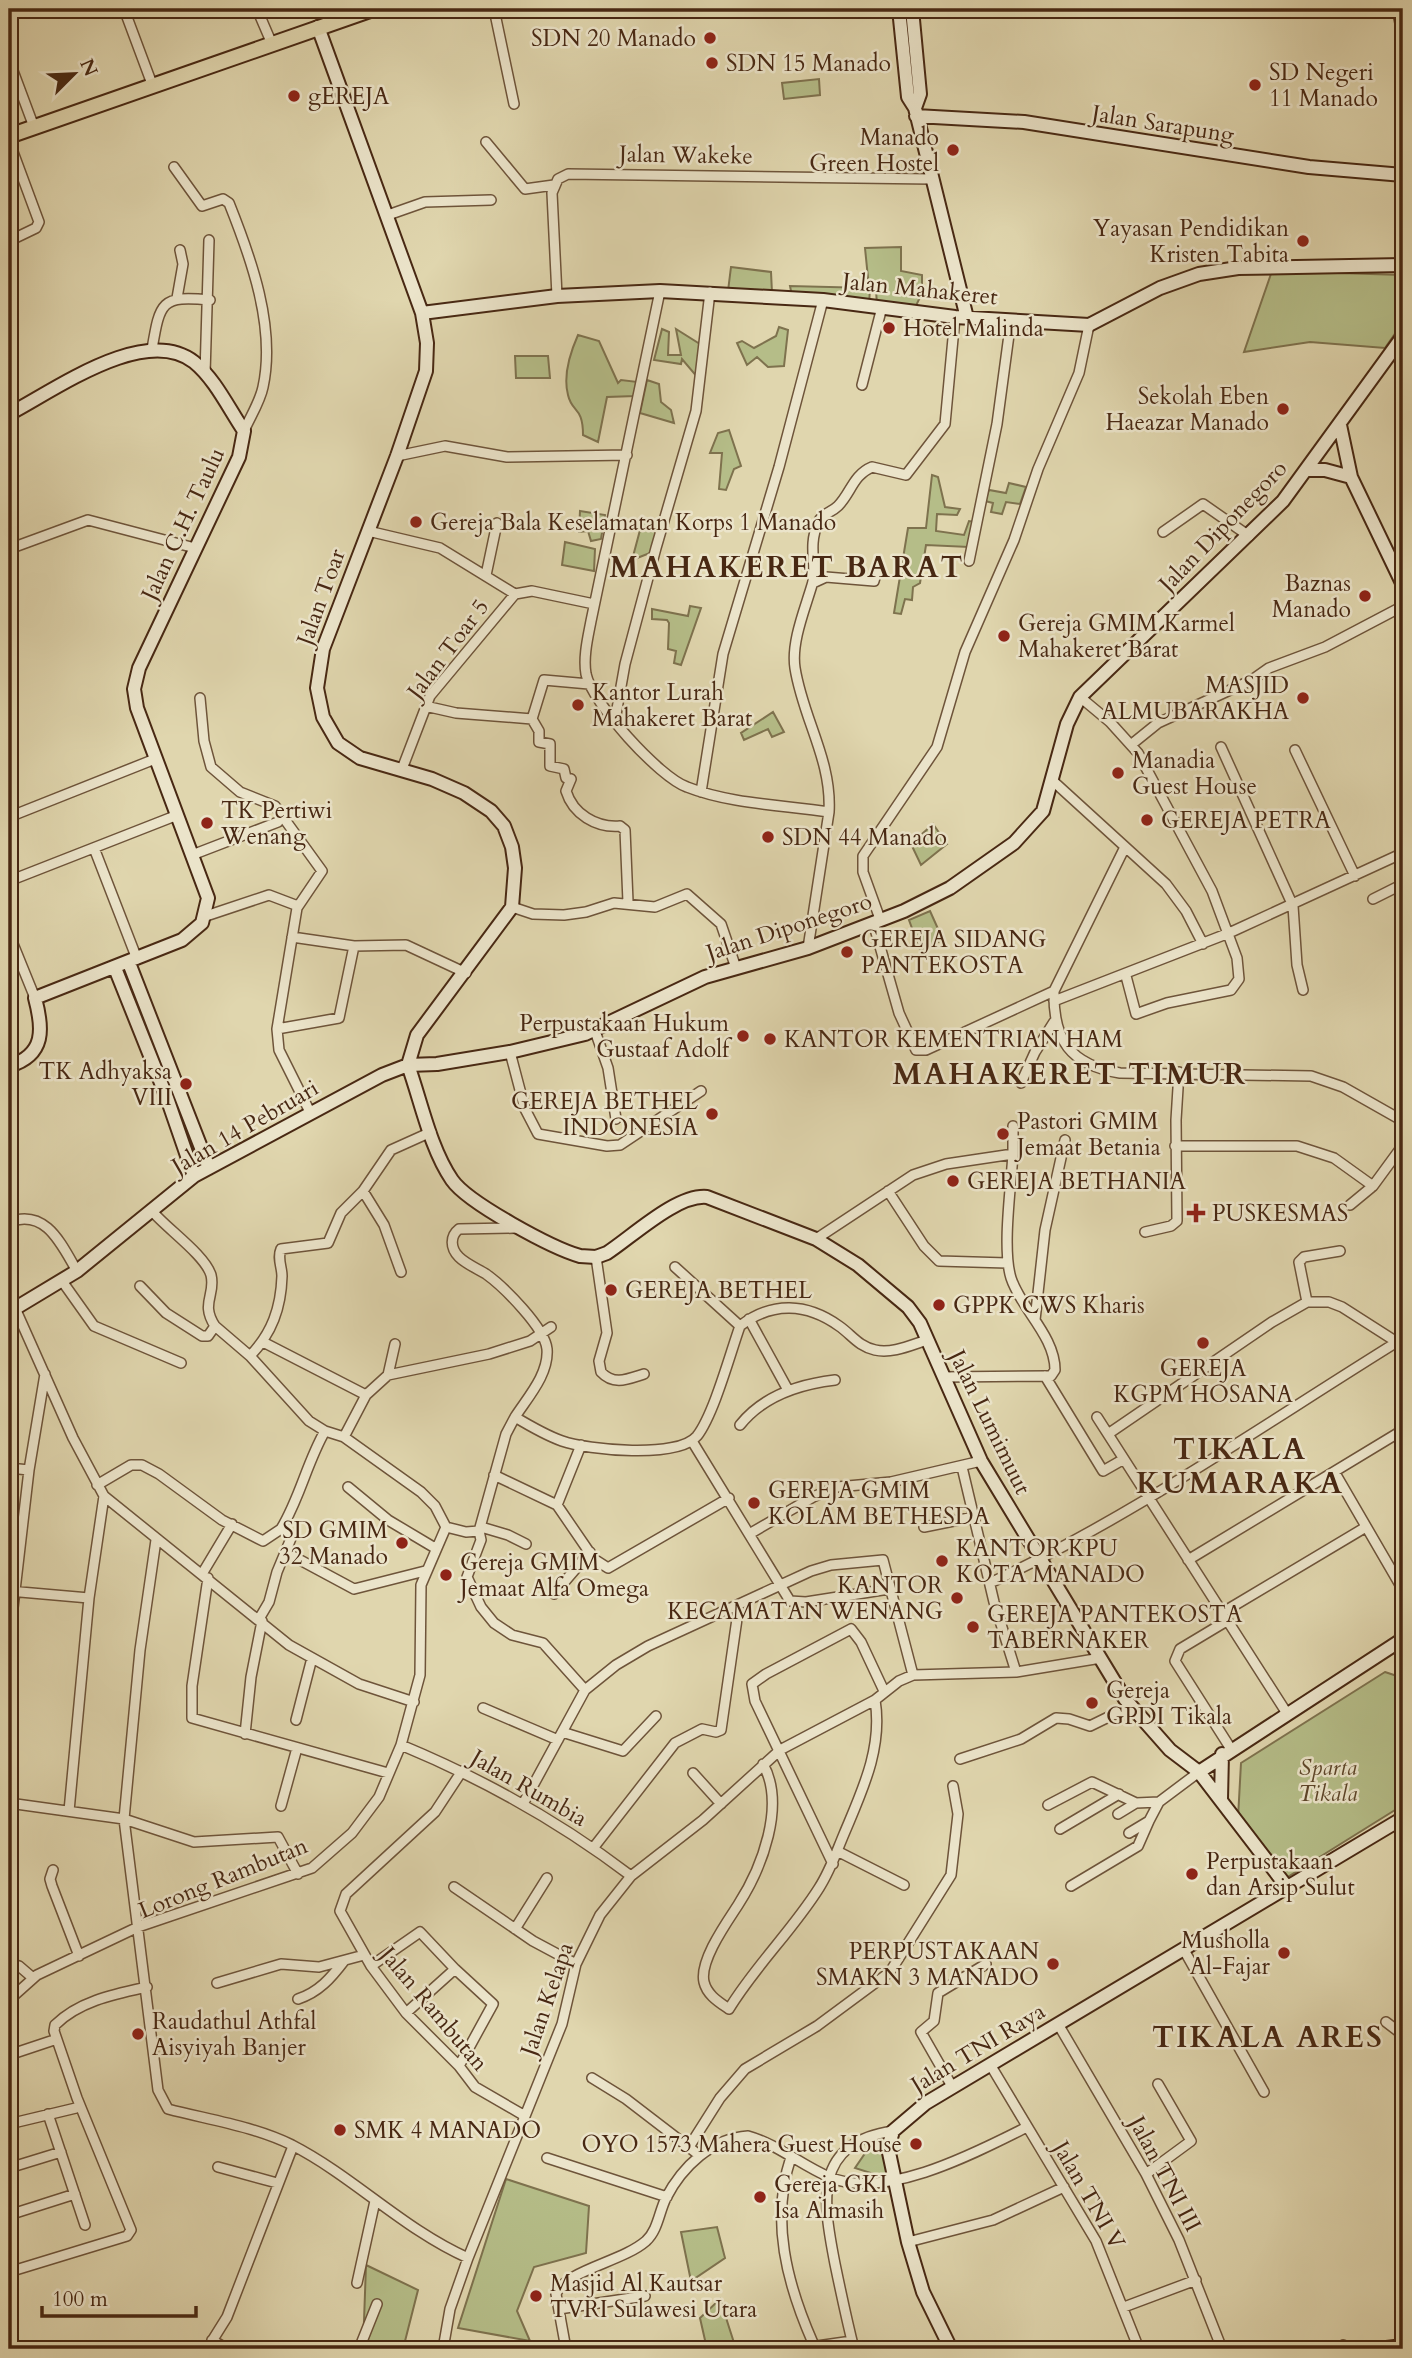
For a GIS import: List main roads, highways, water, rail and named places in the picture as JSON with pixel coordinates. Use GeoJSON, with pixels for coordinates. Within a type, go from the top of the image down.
{"type":"FeatureCollection","features":[{"type":"Feature","properties":{"kind":"main road"},"geometry":{"type":"LineString","coordinates":[[9,136],[373,9]]}},
{"type":"Feature","properties":{"kind":"place","name":"SDN 20 Manado"},"geometry":{"type":"Point","coordinates":[710,38]}},
{"type":"Feature","properties":{"kind":"place","name":"SDN 15 Manado"},"geometry":{"type":"Point","coordinates":[712,63]}},
{"type":"Feature","properties":{"kind":"place","name":"SD Negeri 11 Manado"},"geometry":{"type":"Point","coordinates":[1255,85]}},
{"type":"Feature","properties":{"kind":"place","name":"gEREJA"},"geometry":{"type":"Point","coordinates":[294,96]}},
{"type":"Feature","properties":{"kind":"place","name":"Manado Green Hostel"},"geometry":{"type":"Point","coordinates":[953,150]}},
{"type":"Feature","properties":{"kind":"place","name":"Yayasan Pendidikan Kristen Tabita"},"geometry":{"type":"Point","coordinates":[1303,241]}},
{"type":"Feature","properties":{"kind":"place","name":"Hotel Malinda"},"geometry":{"type":"Point","coordinates":[889,328]}},
{"type":"Feature","properties":{"kind":"place","name":"Sekolah Eben Haeazar Manado"},"geometry":{"type":"Point","coordinates":[1283,409]}},
{"type":"Feature","properties":{"kind":"place","name":"Gereja Bala Keselamatan Korps 1 Manado"},"geometry":{"type":"Point","coordinates":[416,522]}},
{"type":"Feature","properties":{"kind":"place","name":"Baznas Manado"},"geometry":{"type":"Point","coordinates":[1365,596]}},
{"type":"Feature","properties":{"kind":"place","name":"Gereja GMIM Karmel Mahakeret Barat"},"geometry":{"type":"Point","coordinates":[1004,636]}},
{"type":"Feature","properties":{"kind":"place","name":"MASJID ALMUBARAKHA"},"geometry":{"type":"Point","coordinates":[1303,698]}},
{"type":"Feature","properties":{"kind":"place","name":"Kantor Lurah Mahakeret Barat"},"geometry":{"type":"Point","coordinates":[578,705]}},
{"type":"Feature","properties":{"kind":"place","name":"Manadia Guest House"},"geometry":{"type":"Point","coordinates":[1118,773]}},
{"type":"Feature","properties":{"kind":"place","name":"GEREJA PETRA"},"geometry":{"type":"Point","coordinates":[1147,820]}},
{"type":"Feature","properties":{"kind":"place","name":"TK Pertiwi Wenang"},"geometry":{"type":"Point","coordinates":[207,823]}},
{"type":"Feature","properties":{"kind":"place","name":"SDN 44 Manado"},"geometry":{"type":"Point","coordinates":[768,837]}},
{"type":"Feature","properties":{"kind":"place","name":"GEREJA SIDANG PANTEKOSTA"},"geometry":{"type":"Point","coordinates":[847,952]}},
{"type":"Feature","properties":{"kind":"place","name":"Perpustakaan Hukum Gustaaf Adolf"},"geometry":{"type":"Point","coordinates":[743,1036]}},
{"type":"Feature","properties":{"kind":"place","name":"KANTOR KEMENTRIAN HAM"},"geometry":{"type":"Point","coordinates":[770,1039]}},
{"type":"Feature","properties":{"kind":"place","name":"TK Adhyaksa VIII"},"geometry":{"type":"Point","coordinates":[186,1084]}},
{"type":"Feature","properties":{"kind":"place","name":"GEREJA BETHEL INDONESIA"},"geometry":{"type":"Point","coordinates":[712,1114]}},
{"type":"Feature","properties":{"kind":"place","name":"Pastori GMIM Jemaat Betania"},"geometry":{"type":"Point","coordinates":[1003,1134]}},
{"type":"Feature","properties":{"kind":"place","name":"GEREJA BETHANIA"},"geometry":{"type":"Point","coordinates":[953,1181]}},
{"type":"Feature","properties":{"kind":"place","name":"PUSKESMAS"},"geometry":{"type":"Point","coordinates":[1196,1213]}},
{"type":"Feature","properties":{"kind":"place","name":"GEREJA BETHEL"},"geometry":{"type":"Point","coordinates":[611,1290]}},
{"type":"Feature","properties":{"kind":"place","name":"GPPK CWS Kharis"},"geometry":{"type":"Point","coordinates":[939,1305]}},
{"type":"Feature","properties":{"kind":"place","name":"GEREJA KGPM HOSANA"},"geometry":{"type":"Point","coordinates":[1203,1343]}},
{"type":"Feature","properties":{"kind":"place","name":"GEREJA GMIM KOLAM BETHESDA"},"geometry":{"type":"Point","coordinates":[754,1503]}},
{"type":"Feature","properties":{"kind":"place","name":"SD GMIM 32 Manado"},"geometry":{"type":"Point","coordinates":[402,1543]}},
{"type":"Feature","properties":{"kind":"place","name":"KANTOR KPU KOTA MANADO"},"geometry":{"type":"Point","coordinates":[942,1561]}},
{"type":"Feature","properties":{"kind":"place","name":"Gereja GMIM Jemaat Alfa Omega"},"geometry":{"type":"Point","coordinates":[446,1575]}},
{"type":"Feature","properties":{"kind":"place","name":"KANTOR KECAMATAN WENANG"},"geometry":{"type":"Point","coordinates":[957,1598]}},
{"type":"Feature","properties":{"kind":"place","name":"GEREJA PANTEKOSTA TABERNAKER"},"geometry":{"type":"Point","coordinates":[973,1627]}},
{"type":"Feature","properties":{"kind":"place","name":"Gereja GPDI Tikala"},"geometry":{"type":"Point","coordinates":[1092,1703]}},
{"type":"Feature","properties":{"kind":"place","name":"Perpustakaan dan Arsip Sulut"},"geometry":{"type":"Point","coordinates":[1192,1874]}},
{"type":"Feature","properties":{"kind":"place","name":"Musholla Al-Fajar"},"geometry":{"type":"Point","coordinates":[1284,1953]}},
{"type":"Feature","properties":{"kind":"place","name":"PERPUSTAKAAN SMAKN 3 MANADO"},"geometry":{"type":"Point","coordinates":[1053,1964]}},
{"type":"Feature","properties":{"kind":"place","name":"Raudathul Athfal Aisyiyah Banjer"},"geometry":{"type":"Point","coordinates":[138,2034]}},
{"type":"Feature","properties":{"kind":"place","name":"SMK 4 MANADO"},"geometry":{"type":"Point","coordinates":[340,2130]}},
{"type":"Feature","properties":{"kind":"place","name":"OYO 1573 Mahera Guest House"},"geometry":{"type":"Point","coordinates":[916,2144]}},
{"type":"Feature","properties":{"kind":"place","name":"Gereja GKI Isa Almasih"},"geometry":{"type":"Point","coordinates":[760,2197]}},
{"type":"Feature","properties":{"kind":"place","name":"Masjid Al Kautsar TVRI Sulawesi Utara"},"geometry":{"type":"Point","coordinates":[536,2296]}},
{"type":"Feature","properties":{"kind":"district","name":"MAHAKERET BARAT"},"geometry":{"type":"Point","coordinates":[787,567]}},
{"type":"Feature","properties":{"kind":"district","name":"MAHAKERET TIMUR"},"geometry":{"type":"Point","coordinates":[1070,1074]}},
{"type":"Feature","properties":{"kind":"district","name":"TIKALA KUMARAKA"},"geometry":{"type":"Point","coordinates":[1240,1466]}},
{"type":"Feature","properties":{"kind":"district","name":"TIKALA ARES"},"geometry":{"type":"Point","coordinates":[1268,2037]}},
{"type":"Feature","properties":{"kind":"park label","name":"Sparta Tikala"},"geometry":{"type":"Point","coordinates":[1328,1780]}}]}
